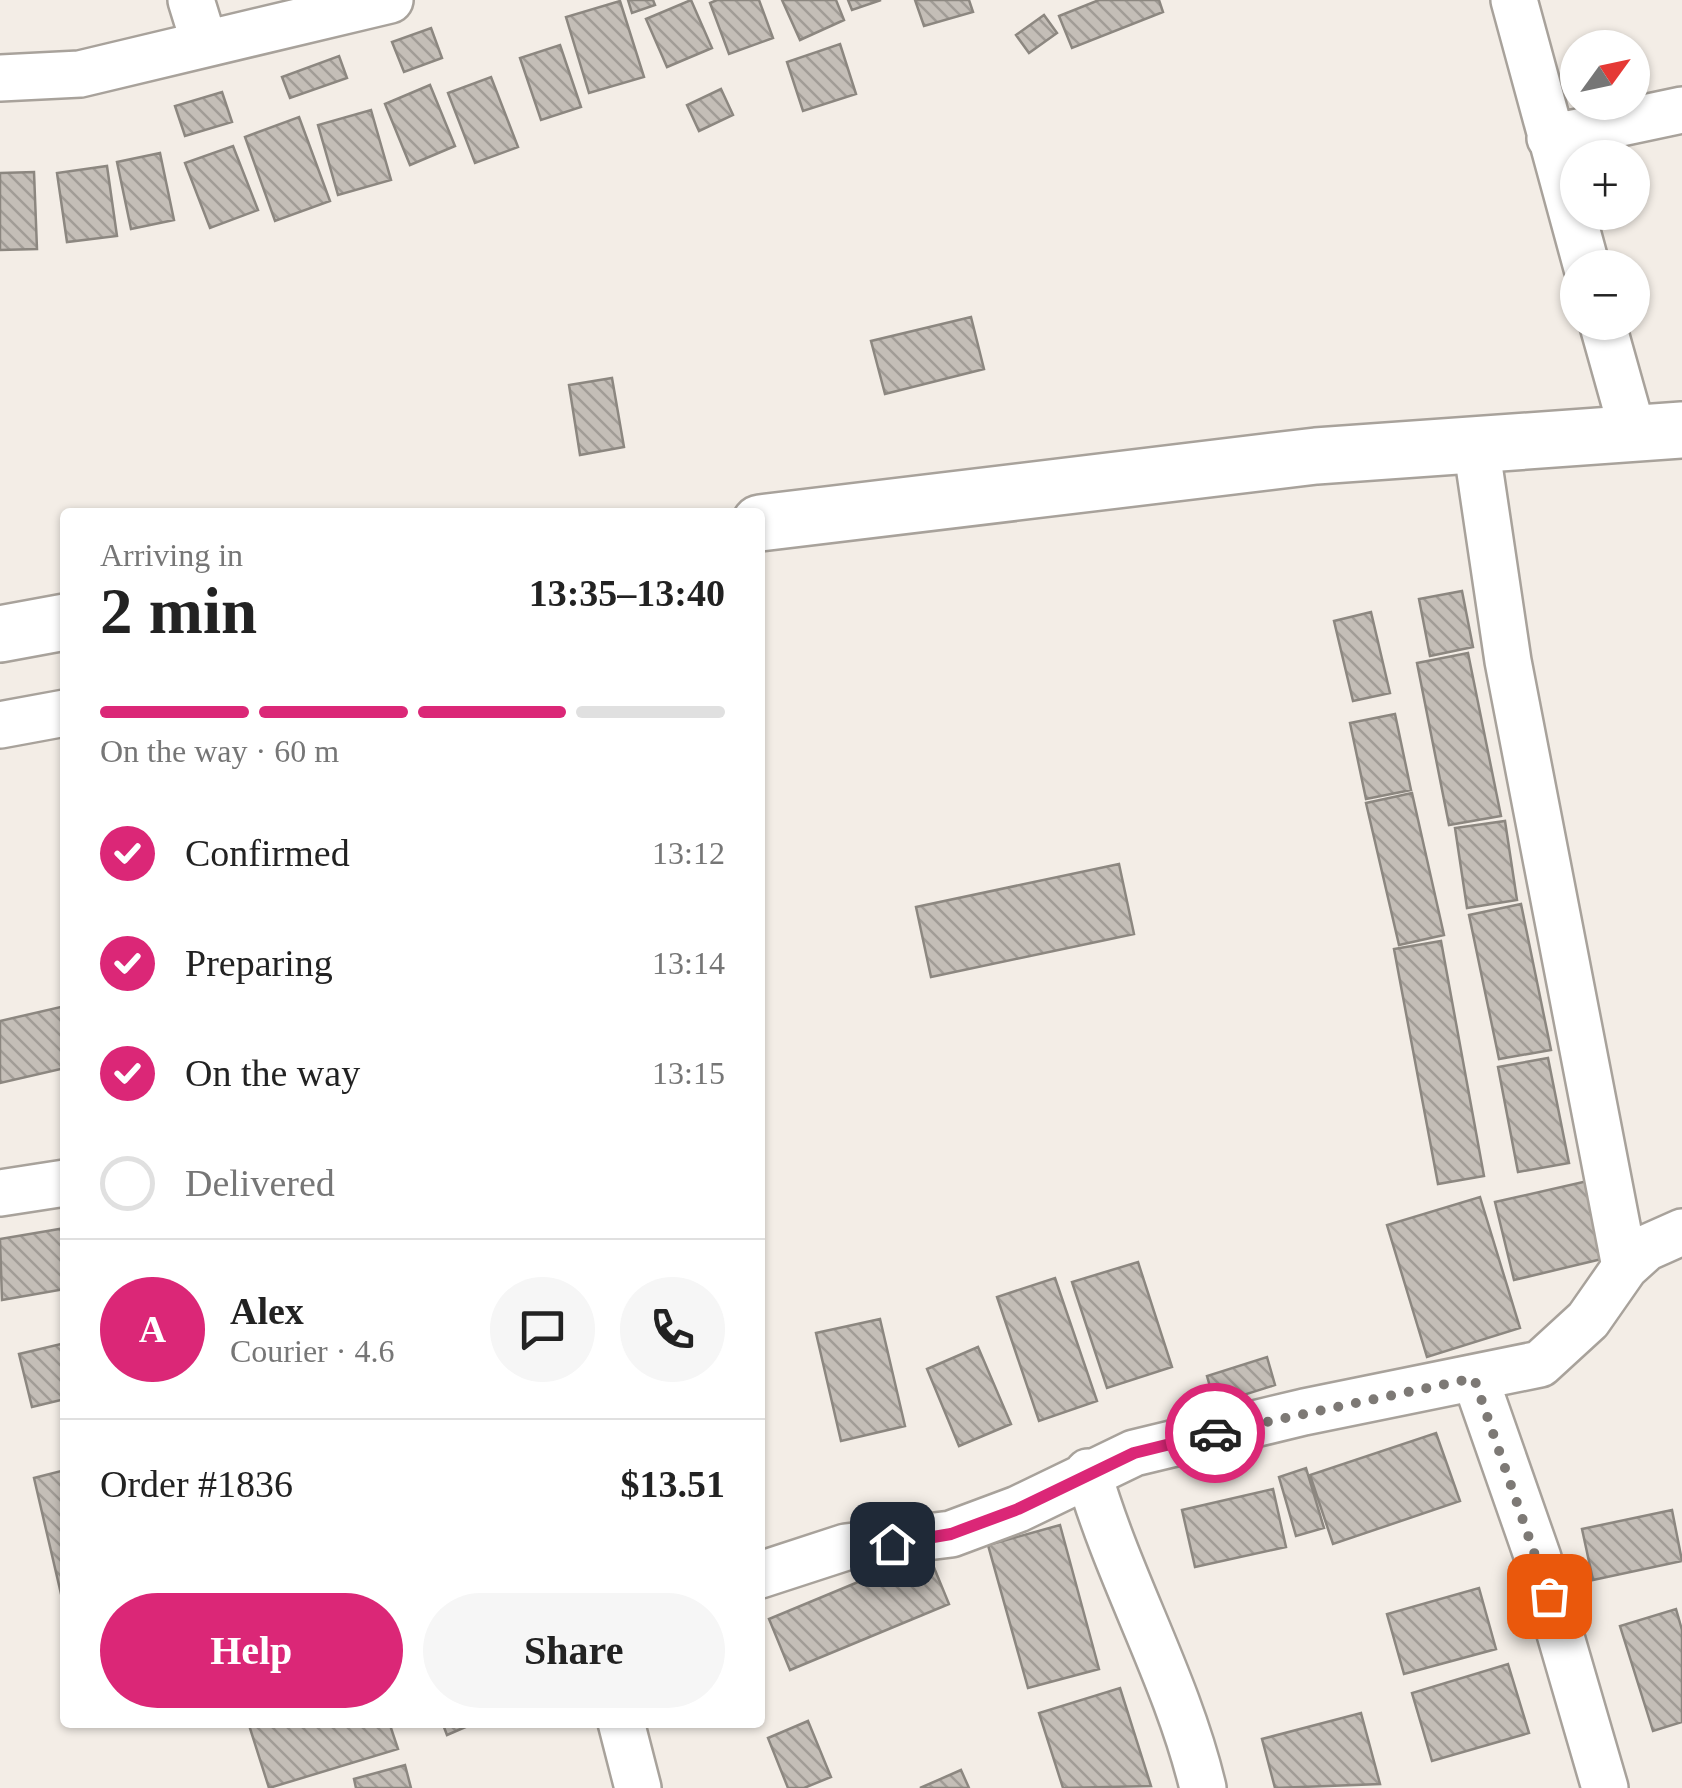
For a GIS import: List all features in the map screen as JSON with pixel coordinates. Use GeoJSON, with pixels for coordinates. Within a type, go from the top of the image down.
{"type":"FeatureCollection","features":[{"type":"Feature","properties":{"kind":"street"},"geometry":{"type":"LineString","coordinates":[[190,0],[204,42]]}},
{"type":"Feature","properties":{"kind":"street"},"geometry":{"type":"LineString","coordinates":[[0,78],[80,74],[390,0]]}},
{"type":"Feature","properties":{"kind":"street"},"geometry":{"type":"LineString","coordinates":[[1514,0],[1581,250]]}},
{"type":"Feature","properties":{"kind":"street"},"geometry":{"type":"LineString","coordinates":[[1550,138],[1682,110]]}},
{"type":"Feature","properties":{"kind":"street"},"geometry":{"type":"LineString","coordinates":[[765,522],[1316,456],[1658,433],[1611,340]]}},
{"type":"Feature","properties":{"kind":"street"},"geometry":{"type":"LineString","coordinates":[[1476,444],[1511,679],[1625,1267]]}},
{"type":"Feature","properties":{"kind":"street"},"geometry":{"type":"LineString","coordinates":[[0,634],[60,623]]}},
{"type":"Feature","properties":{"kind":"street"},"geometry":{"type":"LineString","coordinates":[[0,724],[60,714]]}},
{"type":"Feature","properties":{"kind":"street"},"geometry":{"type":"LineString","coordinates":[[0,1194],[60,1184]]}},
{"type":"Feature","properties":{"kind":"street"},"geometry":{"type":"LineString","coordinates":[[765,1573],[846,1547],[951,1534],[1018,1509],[1134,1453],[1540,1364],[1560,1350],[1625,1267],[1646,1248],[1682,1232]]}},
{"type":"Feature","properties":{"kind":"street"},"geometry":{"type":"LineString","coordinates":[[1474,1378],[1538,1558],[1604,1788]]}},
{"type":"Feature","properties":{"kind":"street"},"geometry":{"type":"LineString","coordinates":[[1088,1472],[1100,1515],[1186,1729],[1203,1788]]}},
{"type":"Feature","properties":{"kind":"street"},"geometry":{"type":"LineString","coordinates":[[623,1728],[638,1788]]}},
{"type":"Feature","properties":{"kind":"building"},"geometry":{"type":"Polygon","coordinates":[[[628,0],[653,0],[655,5],[632,13],[628,0]]]}},
{"type":"Feature","properties":{"kind":"building"},"geometry":{"type":"Polygon","coordinates":[[[691,0],[712,48],[667,67],[646,19],[691,0]]]}},
{"type":"Feature","properties":{"kind":"building"},"geometry":{"type":"Polygon","coordinates":[[[759,0],[773,38],[729,54],[710,3],[759,0]]]}},
{"type":"Feature","properties":{"kind":"building"},"geometry":{"type":"Polygon","coordinates":[[[782,0],[836,0],[844,20],[800,40],[782,0]]]}},
{"type":"Feature","properties":{"kind":"building"},"geometry":{"type":"Polygon","coordinates":[[[848,0],[881,0],[852,10],[848,0]]]}},
{"type":"Feature","properties":{"kind":"building"},"geometry":{"type":"Polygon","coordinates":[[[915,0],[969,0],[973,12],[924,26],[915,0]]]}},
{"type":"Feature","properties":{"kind":"building"},"geometry":{"type":"Polygon","coordinates":[[[1099,0],[1159,0],[1163,12],[1072,48],[1059,16],[1099,0]]]}},
{"type":"Feature","properties":{"kind":"building"},"geometry":{"type":"Polygon","coordinates":[[[620,1],[644,77],[589,93],[566,17],[620,1]]]}},
{"type":"Feature","properties":{"kind":"building"},"geometry":{"type":"Polygon","coordinates":[[[1044,15],[1057,33],[1029,53],[1016,35],[1044,15]]]}},
{"type":"Feature","properties":{"kind":"building"},"geometry":{"type":"Polygon","coordinates":[[[431,28],[442,58],[404,72],[392,42],[431,28]]]}},
{"type":"Feature","properties":{"kind":"building"},"geometry":{"type":"Polygon","coordinates":[[[840,44],[856,94],[803,111],[787,62],[840,44]]]}},
{"type":"Feature","properties":{"kind":"building"},"geometry":{"type":"Polygon","coordinates":[[[560,45],[581,107],[541,120],[520,58],[560,45]]]}},
{"type":"Feature","properties":{"kind":"building"},"geometry":{"type":"Polygon","coordinates":[[[339,56],[347,78],[290,98],[282,77],[339,56]]]}},
{"type":"Feature","properties":{"kind":"building"},"geometry":{"type":"Polygon","coordinates":[[[491,77],[518,147],[475,163],[448,93],[491,77]]]}},
{"type":"Feature","properties":{"kind":"building"},"geometry":{"type":"Polygon","coordinates":[[[430,85],[455,146],[410,165],[385,104],[430,85]]]}},
{"type":"Feature","properties":{"kind":"building"},"geometry":{"type":"Polygon","coordinates":[[[721,89],[733,115],[699,131],[687,105],[721,89]]]}},
{"type":"Feature","properties":{"kind":"building"},"geometry":{"type":"Polygon","coordinates":[[[222,92],[232,122],[185,136],[175,106],[222,92]]]}},
{"type":"Feature","properties":{"kind":"building"},"geometry":{"type":"Polygon","coordinates":[[[371,110],[391,180],[338,195],[318,125],[371,110]]]}},
{"type":"Feature","properties":{"kind":"building"},"geometry":{"type":"Polygon","coordinates":[[[299,117],[330,201],[275,221],[245,137],[299,117]]]}},
{"type":"Feature","properties":{"kind":"building"},"geometry":{"type":"Polygon","coordinates":[[[233,146],[258,210],[210,228],[185,163],[233,146]]]}},
{"type":"Feature","properties":{"kind":"building"},"geometry":{"type":"Polygon","coordinates":[[[160,153],[174,220],[131,229],[117,162],[160,153]]]}},
{"type":"Feature","properties":{"kind":"building"},"geometry":{"type":"Polygon","coordinates":[[[107,166],[117,236],[67,242],[57,173],[107,166]]]}},
{"type":"Feature","properties":{"kind":"building"},"geometry":{"type":"Polygon","coordinates":[[[34,172],[37,249],[0,250],[0,173],[34,172]]]}},
{"type":"Feature","properties":{"kind":"building"},"geometry":{"type":"Polygon","coordinates":[[[971,317],[984,369],[885,394],[871,341],[971,317]]]}},
{"type":"Feature","properties":{"kind":"building"},"geometry":{"type":"Polygon","coordinates":[[[612,378],[624,447],[580,455],[569,385],[612,378]]]}},
{"type":"Feature","properties":{"kind":"building"},"geometry":{"type":"Polygon","coordinates":[[[1462,591],[1473,647],[1430,656],[1419,599],[1462,591]]]}},
{"type":"Feature","properties":{"kind":"building"},"geometry":{"type":"Polygon","coordinates":[[[1371,612],[1390,693],[1353,701],[1334,621],[1371,612]]]}},
{"type":"Feature","properties":{"kind":"building"},"geometry":{"type":"Polygon","coordinates":[[[1468,653],[1501,816],[1449,825],[1417,663],[1468,653]]]}},
{"type":"Feature","properties":{"kind":"building"},"geometry":{"type":"Polygon","coordinates":[[[1395,714],[1411,790],[1366,799],[1350,723],[1395,714]]]}},
{"type":"Feature","properties":{"kind":"building"},"geometry":{"type":"Polygon","coordinates":[[[1412,793],[1444,935],[1399,945],[1366,803],[1412,793]]]}},
{"type":"Feature","properties":{"kind":"building"},"geometry":{"type":"Polygon","coordinates":[[[1505,821],[1517,900],[1467,908],[1455,828],[1505,821]]]}},
{"type":"Feature","properties":{"kind":"building"},"geometry":{"type":"Polygon","coordinates":[[[1119,864],[1134,934],[931,977],[916,907],[1119,864]]]}},
{"type":"Feature","properties":{"kind":"building"},"geometry":{"type":"Polygon","coordinates":[[[1521,904],[1551,1050],[1499,1059],[1469,915],[1521,904]]]}},
{"type":"Feature","properties":{"kind":"building"},"geometry":{"type":"Polygon","coordinates":[[[1441,941],[1484,1176],[1438,1184],[1394,949],[1441,941]]]}},
{"type":"Feature","properties":{"kind":"building"},"geometry":{"type":"Polygon","coordinates":[[[60,1007],[60,1069],[0,1083],[0,1021],[60,1007]]]}},
{"type":"Feature","properties":{"kind":"building"},"geometry":{"type":"Polygon","coordinates":[[[1548,1058],[1569,1163],[1518,1172],[1498,1067],[1548,1058]]]}},
{"type":"Feature","properties":{"kind":"building"},"geometry":{"type":"Polygon","coordinates":[[[1592,1180],[1610,1257],[1514,1280],[1495,1202],[1592,1180]]]}},
{"type":"Feature","properties":{"kind":"building"},"geometry":{"type":"Polygon","coordinates":[[[1480,1197],[1520,1328],[1427,1357],[1387,1225],[1480,1197]]]}},
{"type":"Feature","properties":{"kind":"building"},"geometry":{"type":"Polygon","coordinates":[[[60,1229],[60,1290],[2,1300],[0,1239],[60,1229]]]}},
{"type":"Feature","properties":{"kind":"building"},"geometry":{"type":"Polygon","coordinates":[[[1138,1262],[1172,1367],[1107,1388],[1072,1282],[1138,1262]]]}},
{"type":"Feature","properties":{"kind":"building"},"geometry":{"type":"Polygon","coordinates":[[[1055,1278],[1097,1401],[1039,1421],[997,1297],[1055,1278]]]}},
{"type":"Feature","properties":{"kind":"building"},"geometry":{"type":"Polygon","coordinates":[[[880,1319],[905,1426],[841,1441],[816,1333],[880,1319]]]}},
{"type":"Feature","properties":{"kind":"building"},"geometry":{"type":"Polygon","coordinates":[[[60,1344],[60,1400],[32,1407],[19,1354],[60,1344]]]}},
{"type":"Feature","properties":{"kind":"building"},"geometry":{"type":"Polygon","coordinates":[[[978,1347],[1011,1424],[959,1446],[927,1369],[978,1347]]]}},
{"type":"Feature","properties":{"kind":"building"},"geometry":{"type":"Polygon","coordinates":[[[1267,1357],[1275,1385],[1215,1404],[1207,1376],[1267,1357]]]}},
{"type":"Feature","properties":{"kind":"building"},"geometry":{"type":"Polygon","coordinates":[[[1436,1433],[1460,1501],[1333,1544],[1310,1475],[1436,1433]]]}},
{"type":"Feature","properties":{"kind":"building"},"geometry":{"type":"Polygon","coordinates":[[[1306,1468],[1324,1528],[1296,1536],[1279,1477],[1306,1468]]]}},
{"type":"Feature","properties":{"kind":"building"},"geometry":{"type":"Polygon","coordinates":[[[60,1471],[60,1590],[34,1478],[60,1471]]]}},
{"type":"Feature","properties":{"kind":"building"},"geometry":{"type":"Polygon","coordinates":[[[1273,1489],[1286,1547],[1195,1567],[1182,1510],[1273,1489]]]}},
{"type":"Feature","properties":{"kind":"building"},"geometry":{"type":"Polygon","coordinates":[[[1672,1510],[1682,1561],[1593,1580],[1582,1529],[1672,1510]]]}},
{"type":"Feature","properties":{"kind":"building"},"geometry":{"type":"Polygon","coordinates":[[[1060,1525],[1099,1669],[1028,1688],[988,1545],[1060,1525]]]}},
{"type":"Feature","properties":{"kind":"building"},"geometry":{"type":"Polygon","coordinates":[[[928,1553],[949,1604],[790,1670],[769,1619],[928,1553]]]}},
{"type":"Feature","properties":{"kind":"building"},"geometry":{"type":"Polygon","coordinates":[[[1479,1588],[1496,1649],[1404,1674],[1387,1614],[1479,1588]]]}},
{"type":"Feature","properties":{"kind":"building"},"geometry":{"type":"Polygon","coordinates":[[[1676,1609],[1682,1630],[1682,1722],[1653,1731],[1620,1626],[1676,1609]]]}},
{"type":"Feature","properties":{"kind":"building"},"geometry":{"type":"Polygon","coordinates":[[[1508,1664],[1529,1733],[1432,1761],[1412,1693],[1508,1664]]]}},
{"type":"Feature","properties":{"kind":"building"},"geometry":{"type":"Polygon","coordinates":[[[1120,1688],[1151,1786],[1063,1788],[1039,1713],[1120,1688]]]}},
{"type":"Feature","properties":{"kind":"building"},"geometry":{"type":"Polygon","coordinates":[[[1361,1713],[1380,1784],[1275,1788],[1262,1739],[1361,1713]]]}},
{"type":"Feature","properties":{"kind":"building"},"geometry":{"type":"Polygon","coordinates":[[[808,1721],[831,1777],[804,1788],[788,1788],[768,1738],[808,1721]]]}},
{"type":"Feature","properties":{"kind":"building"},"geometry":{"type":"Polygon","coordinates":[[[250,1728],[391,1728],[398,1749],[269,1788],[250,1728]]]}},
{"type":"Feature","properties":{"kind":"building"},"geometry":{"type":"Polygon","coordinates":[[[444,1728],[463,1728],[447,1735],[444,1728]]]}},
{"type":"Feature","properties":{"kind":"building"},"geometry":{"type":"Polygon","coordinates":[[[405,1765],[411,1788],[356,1788],[354,1779],[405,1765]]]}},
{"type":"Feature","properties":{"kind":"building"},"geometry":{"type":"Polygon","coordinates":[[[961,1770],[969,1788],[920,1788],[961,1770]]]}},
{"type":"Feature","properties":{"kind":"way so far"},"geometry":{"type":"LineString","coordinates":[[1215,1433],[1474,1378],[1549,1596]]}},
{"type":"Feature","properties":{"kind":"route"},"geometry":{"type":"LineString","coordinates":[[892,1544],[951,1534],[1018,1509],[1134,1453],[1215,1433]]}}]}
